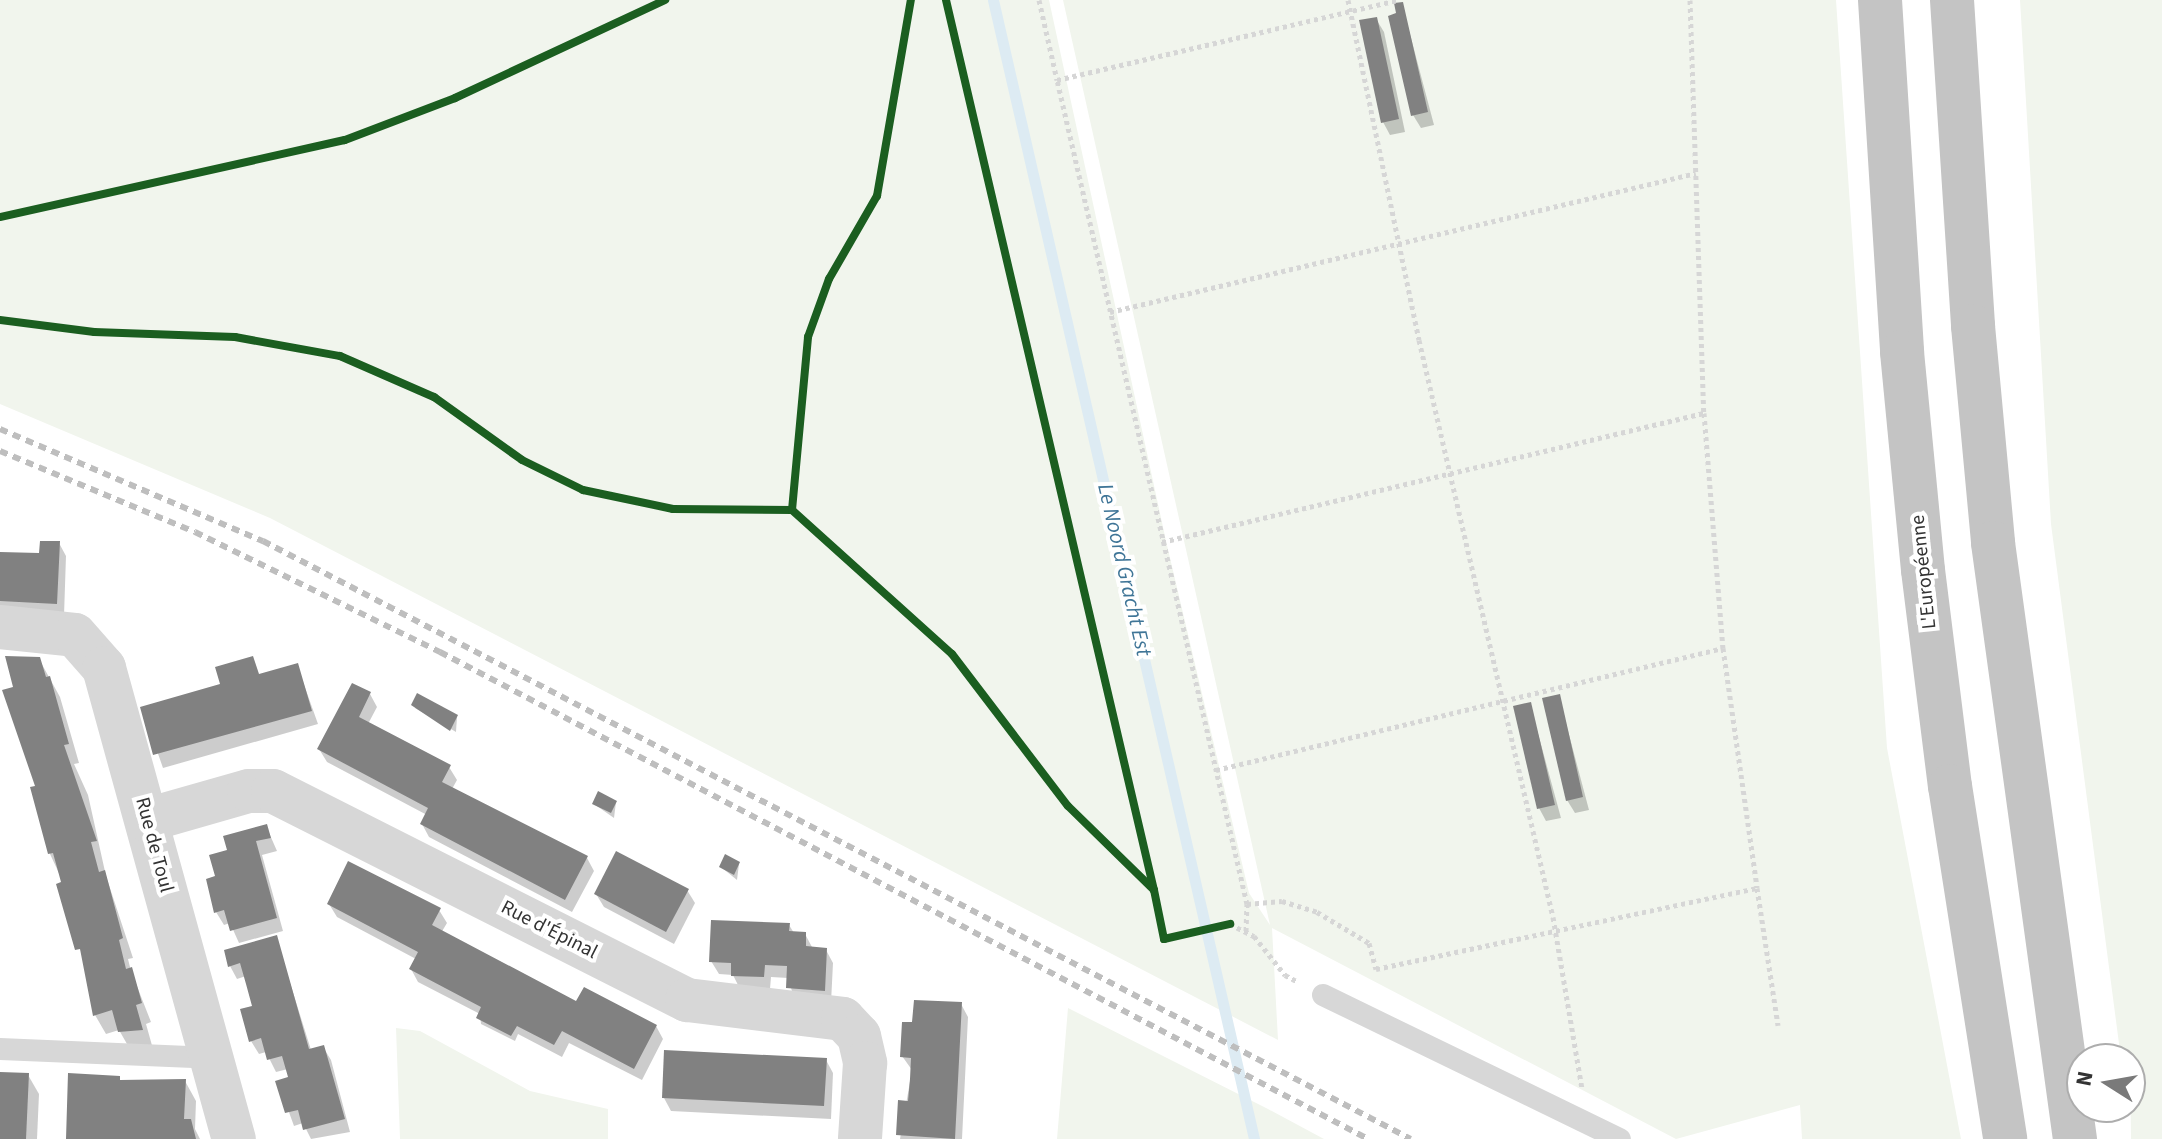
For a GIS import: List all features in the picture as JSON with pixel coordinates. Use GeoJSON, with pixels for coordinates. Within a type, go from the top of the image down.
{"type":"FeatureCollection","features":[{"type":"Feature","properties":{"kind":"highway","name":"L'Européenne"},"geometry":{"type":"LineString","coordinates":[[1880,0],[1898,295],[1923,570],[1952,802],[2005,1139]]}},
{"type":"Feature","properties":{"kind":"highway"},"geometry":{"type":"LineString","coordinates":[[1952,0],[1969,282],[1993,543],[2075,1139]]}},
{"type":"Feature","properties":{"kind":"street","name":"Rue de Toul"},"geometry":{"type":"LineString","coordinates":[[0,627],[75,635],[98,657],[147,820],[234,1139]]}},
{"type":"Feature","properties":{"kind":"street","name":"Rue d'Épinal"},"geometry":{"type":"LineString","coordinates":[[147,820],[249,791],[273,791],[687,1000],[843,1019],[859,1036],[865,1063],[860,1139]]}},
{"type":"Feature","properties":{"kind":"lane"},"geometry":{"type":"LineString","coordinates":[[1323,995],[1620,1139]]}},
{"type":"Feature","properties":{"kind":"lane"},"geometry":{"type":"LineString","coordinates":[[0,1049],[212,1058]]}},
{"type":"Feature","properties":{"kind":"path"},"geometry":{"type":"LineString","coordinates":[[1039,0],[1247,904],[1246,931]]}},
{"type":"Feature","properties":{"kind":"path"},"geometry":{"type":"LineString","coordinates":[[1348,0],[1397,242],[1555,931],[1589,1124]]}},
{"type":"Feature","properties":{"kind":"path"},"geometry":{"type":"LineString","coordinates":[[1057,80],[1398,0]]}},
{"type":"Feature","properties":{"kind":"path"},"geometry":{"type":"LineString","coordinates":[[1690,0],[1704,413],[1723,648],[1778,1025]]}},
{"type":"Feature","properties":{"kind":"path"},"geometry":{"type":"LineString","coordinates":[[1110,312],[1696,173]]}},
{"type":"Feature","properties":{"kind":"path"},"geometry":{"type":"LineString","coordinates":[[1162,542],[1449,470],[1704,413]]}},
{"type":"Feature","properties":{"kind":"path"},"geometry":{"type":"LineString","coordinates":[[1216,770],[1723,648]]}},
{"type":"Feature","properties":{"kind":"path"},"geometry":{"type":"LineString","coordinates":[[1247,904],[1282,901],[1317,912],[1369,943],[1376,969],[1757,888]]}},
{"type":"Feature","properties":{"kind":"path"},"geometry":{"type":"LineString","coordinates":[[1230,924],[1246,931],[1285,975],[1323,995]]}},
{"type":"Feature","properties":{"kind":"shaded area"},"geometry":{"type":"Polygon","coordinates":[[[0,0],[1049,0],[1166,541],[1249,893],[1270,925],[1063,0],[1836,0],[1887,748],[1961,1139],[1802,1139],[1800,1105],[1676,1139],[1272,928],[1278,1040],[270,518],[0,404],[0,0]]]}},
{"type":"Feature","properties":{"kind":"shaded area"},"geometry":{"type":"Polygon","coordinates":[[[2020,0],[2162,0],[2162,1139],[2131,1139],[2131,1123],[2146,1123],[2146,1043],[2119,1043],[2051,524],[2020,0]]]}},
{"type":"Feature","properties":{"kind":"shaded area"},"geometry":{"type":"Polygon","coordinates":[[[1068,1008],[1268,1109],[1324,1139],[1057,1139],[1068,1008]]]}},
{"type":"Feature","properties":{"kind":"shaded area"},"geometry":{"type":"Polygon","coordinates":[[[396,1028],[420,1031],[530,1091],[608,1109],[608,1139],[400,1139],[396,1028]]]}},
{"type":"Feature","properties":{"kind":"building"},"geometry":{"type":"Polygon","coordinates":[[[1403,2],[1428,112],[1411,116],[1388,16],[1396,13],[1394,3],[1403,2]]]}},
{"type":"Feature","properties":{"kind":"building"},"geometry":{"type":"Polygon","coordinates":[[[1377,17],[1399,119],[1381,123],[1359,20],[1377,17]]]}},
{"type":"Feature","properties":{"kind":"building"},"geometry":{"type":"Polygon","coordinates":[[[40,541],[60,541],[57,604],[0,601],[0,552],[39,553],[40,541]]]}},
{"type":"Feature","properties":{"kind":"building"},"geometry":{"type":"Polygon","coordinates":[[[5,656],[40,657],[46,677],[50,676],[69,744],[64,745],[97,841],[91,842],[99,872],[105,870],[123,938],[119,940],[126,969],[132,967],[142,1003],[136,1005],[143,1030],[118,1032],[112,1010],[93,1016],[80,949],[75,950],[56,884],[61,882],[53,853],[48,854],[30,787],[35,786],[2,690],[13,687],[5,656]]]}},
{"type":"Feature","properties":{"kind":"building"},"geometry":{"type":"Polygon","coordinates":[[[253,656],[259,674],[298,663],[312,711],[153,755],[140,707],[220,684],[215,667],[253,656]]]}},
{"type":"Feature","properties":{"kind":"building"},"geometry":{"type":"Polygon","coordinates":[[[352,683],[371,692],[359,717],[451,765],[442,782],[588,856],[565,900],[420,824],[428,808],[317,749],[352,683]]]}},
{"type":"Feature","properties":{"kind":"building"},"geometry":{"type":"Polygon","coordinates":[[[417,693],[458,715],[450,731],[411,705],[417,693]]]}},
{"type":"Feature","properties":{"kind":"building"},"geometry":{"type":"Polygon","coordinates":[[[1560,694],[1583,797],[1566,801],[1542,698],[1560,694]]]}},
{"type":"Feature","properties":{"kind":"building"},"geometry":{"type":"Polygon","coordinates":[[[1531,702],[1555,805],[1537,809],[1513,706],[1531,702]]]}},
{"type":"Feature","properties":{"kind":"building"},"geometry":{"type":"Polygon","coordinates":[[[598,791],[617,801],[611,813],[592,804],[598,791]]]}},
{"type":"Feature","properties":{"kind":"building"},"geometry":{"type":"Polygon","coordinates":[[[267,824],[271,838],[256,841],[277,918],[230,931],[224,910],[214,913],[206,879],[215,876],[209,855],[227,850],[223,836],[267,824]]]}},
{"type":"Feature","properties":{"kind":"building"},"geometry":{"type":"Polygon","coordinates":[[[616,851],[689,889],[666,932],[594,894],[616,851]]]}},
{"type":"Feature","properties":{"kind":"building"},"geometry":{"type":"Polygon","coordinates":[[[725,854],[740,862],[734,875],[719,867],[725,854]]]}},
{"type":"Feature","properties":{"kind":"building"},"geometry":{"type":"Polygon","coordinates":[[[348,861],[441,908],[432,925],[576,1001],[584,987],[657,1025],[634,1069],[562,1031],[554,1045],[517,1026],[511,1036],[476,1018],[481,1007],[409,969],[418,952],[327,904],[348,861]]]}},
{"type":"Feature","properties":{"kind":"building"},"geometry":{"type":"Polygon","coordinates":[[[711,920],[790,923],[789,931],[806,932],[806,946],[827,948],[825,991],[786,988],[787,966],[765,965],[764,977],[731,976],[731,963],[709,962],[711,920]]]}},
{"type":"Feature","properties":{"kind":"building"},"geometry":{"type":"Polygon","coordinates":[[[277,935],[309,1049],[324,1045],[345,1119],[303,1130],[298,1110],[285,1113],[275,1081],[288,1077],[282,1056],[267,1060],[261,1038],[249,1042],[240,1009],[252,1006],[240,963],[228,967],[224,950],[277,935]]]}},
{"type":"Feature","properties":{"kind":"building"},"geometry":{"type":"Polygon","coordinates":[[[914,1000],[962,1002],[955,1139],[896,1135],[898,1100],[908,1101],[910,1079],[911,1058],[900,1057],[902,1022],[912,1022],[914,1000]]]}},
{"type":"Feature","properties":{"kind":"building"},"geometry":{"type":"Polygon","coordinates":[[[664,1050],[827,1058],[824,1106],[662,1098],[664,1050]]]}},
{"type":"Feature","properties":{"kind":"building"},"geometry":{"type":"Polygon","coordinates":[[[0,1072],[29,1073],[26,1139],[0,1139],[0,1072]]]}},
{"type":"Feature","properties":{"kind":"building"},"geometry":{"type":"Polygon","coordinates":[[[68,1073],[120,1076],[120,1080],[186,1079],[184,1119],[191,1119],[196,1139],[66,1139],[68,1073]]]}},
{"type":"Feature","properties":{"kind":"waterway","name":"Le Noord Gracht Est"},"geometry":{"type":"LineString","coordinates":[[993,0],[1254,1139]]}},
{"type":"Feature","properties":{"kind":"railway"},"geometry":{"type":"LineString","coordinates":[[0,429],[263,541],[1411,1139]]}},
{"type":"Feature","properties":{"kind":"railway"},"geometry":{"type":"LineString","coordinates":[[0,451],[195,532],[440,652],[1368,1139]]}},
{"type":"Feature","properties":{"kind":"cycle path"},"geometry":{"type":"LineString","coordinates":[[0,217],[345,140],[455,98],[665,0]]}},
{"type":"Feature","properties":{"kind":"cycle path"},"geometry":{"type":"LineString","coordinates":[[792,510],[808,337],[829,279],[877,196],[911,0]]}},
{"type":"Feature","properties":{"kind":"cycle path"},"geometry":{"type":"LineString","coordinates":[[946,0],[1154,890]]}},
{"type":"Feature","properties":{"kind":"cycle path"},"geometry":{"type":"LineString","coordinates":[[0,320],[94,332],[235,337],[340,356],[434,397],[522,460],[583,490],[673,509],[792,510],[952,654],[1068,806],[1154,890],[1164,939],[1230,924]]}}]}
